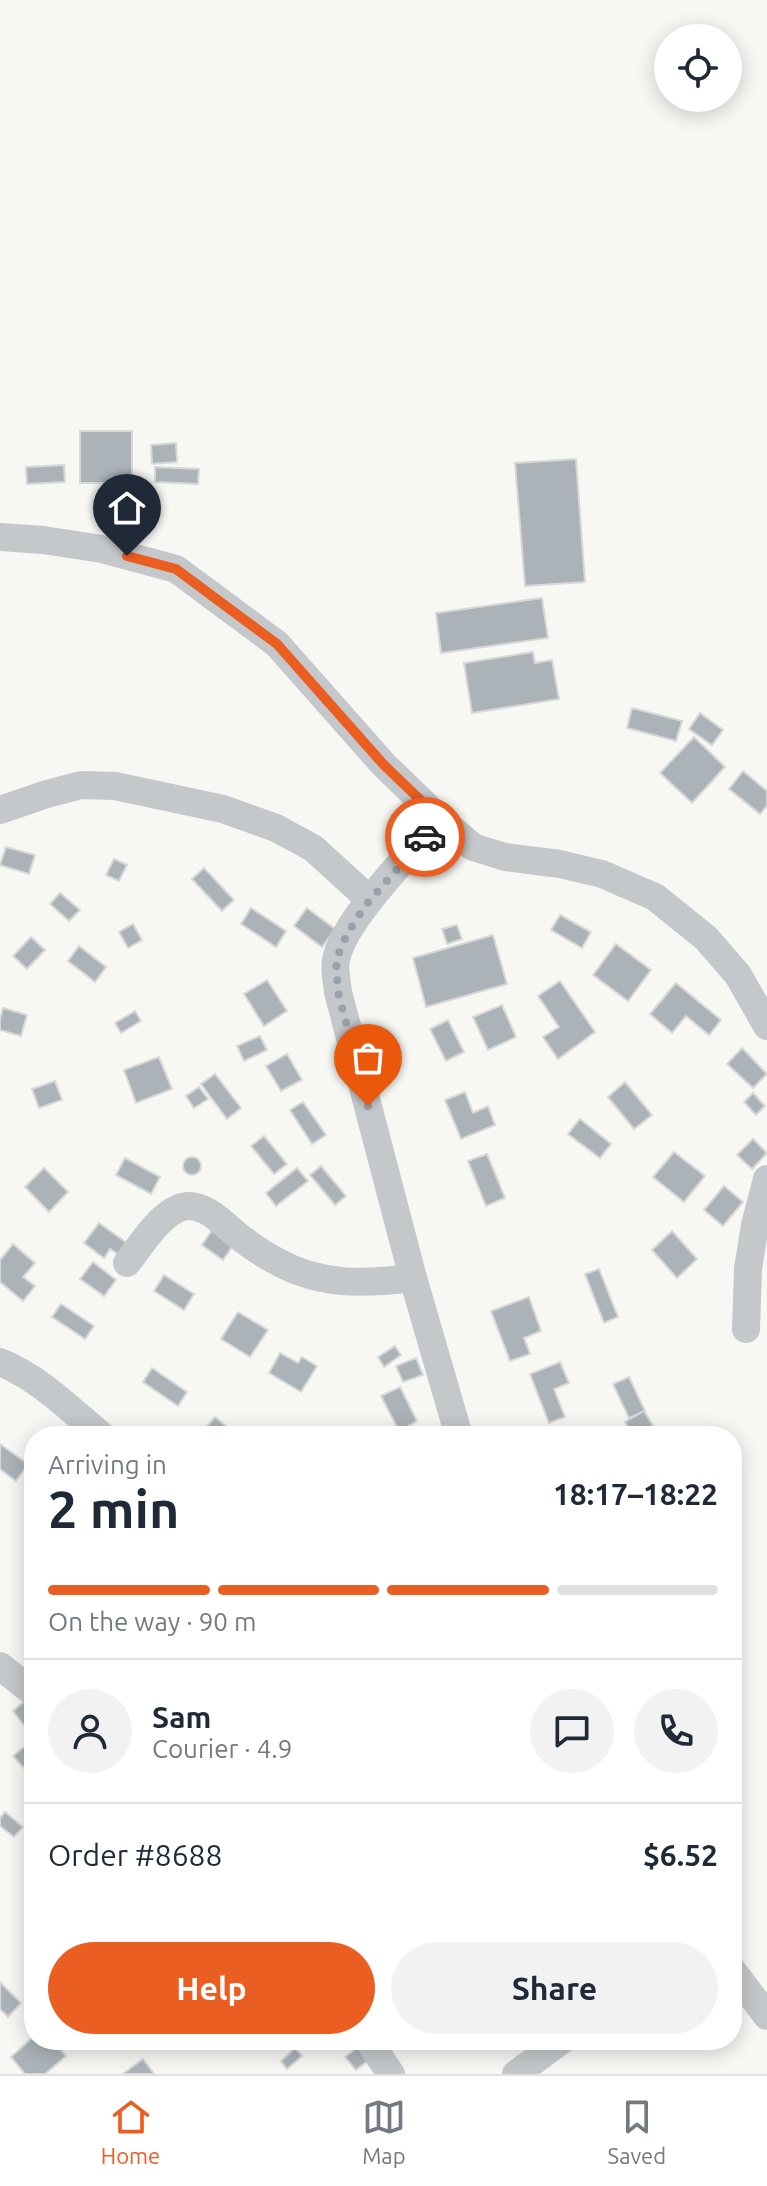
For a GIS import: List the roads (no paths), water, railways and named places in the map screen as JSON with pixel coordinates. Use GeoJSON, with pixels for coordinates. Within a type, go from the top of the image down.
{"type":"FeatureCollection","features":[{"type":"Feature","properties":{"kind":"street"},"geometry":{"type":"LineString","coordinates":[[0,537],[102,549],[176,569],[277,644],[384,765],[473,847],[602,874],[655,897],[706,938],[738,975],[767,1026]]}},
{"type":"Feature","properties":{"kind":"street"},"geometry":{"type":"LineString","coordinates":[[0,810],[81,785],[115,786],[223,809],[276,828],[313,848],[370,900]]}},
{"type":"Feature","properties":{"kind":"street"},"geometry":{"type":"LineString","coordinates":[[440,819],[370,900],[347,934],[336,960],[338,992],[413,1278],[456,1426]]}},
{"type":"Feature","properties":{"kind":"street"},"geometry":{"type":"LineString","coordinates":[[746,1329],[748,1269],[767,1179]]}},
{"type":"Feature","properties":{"kind":"street"},"geometry":{"type":"LineString","coordinates":[[127,1263],[164,1217],[187,1206],[201,1208],[243,1240],[301,1273],[369,1283],[413,1278]]}},
{"type":"Feature","properties":{"kind":"street"},"geometry":{"type":"LineString","coordinates":[[0,1362],[48,1392],[90,1426]]}},
{"type":"Feature","properties":{"kind":"street"},"geometry":{"type":"LineString","coordinates":[[0,1666],[24,1685]]}},
{"type":"Feature","properties":{"kind":"street"},"geometry":{"type":"LineString","coordinates":[[742,1983],[767,2016]]}},
{"type":"Feature","properties":{"kind":"street"},"geometry":{"type":"LineString","coordinates":[[375,2050],[391,2074]]}},
{"type":"Feature","properties":{"kind":"street"},"geometry":{"type":"LineString","coordinates":[[516,2074],[548,2050]]}}]}
